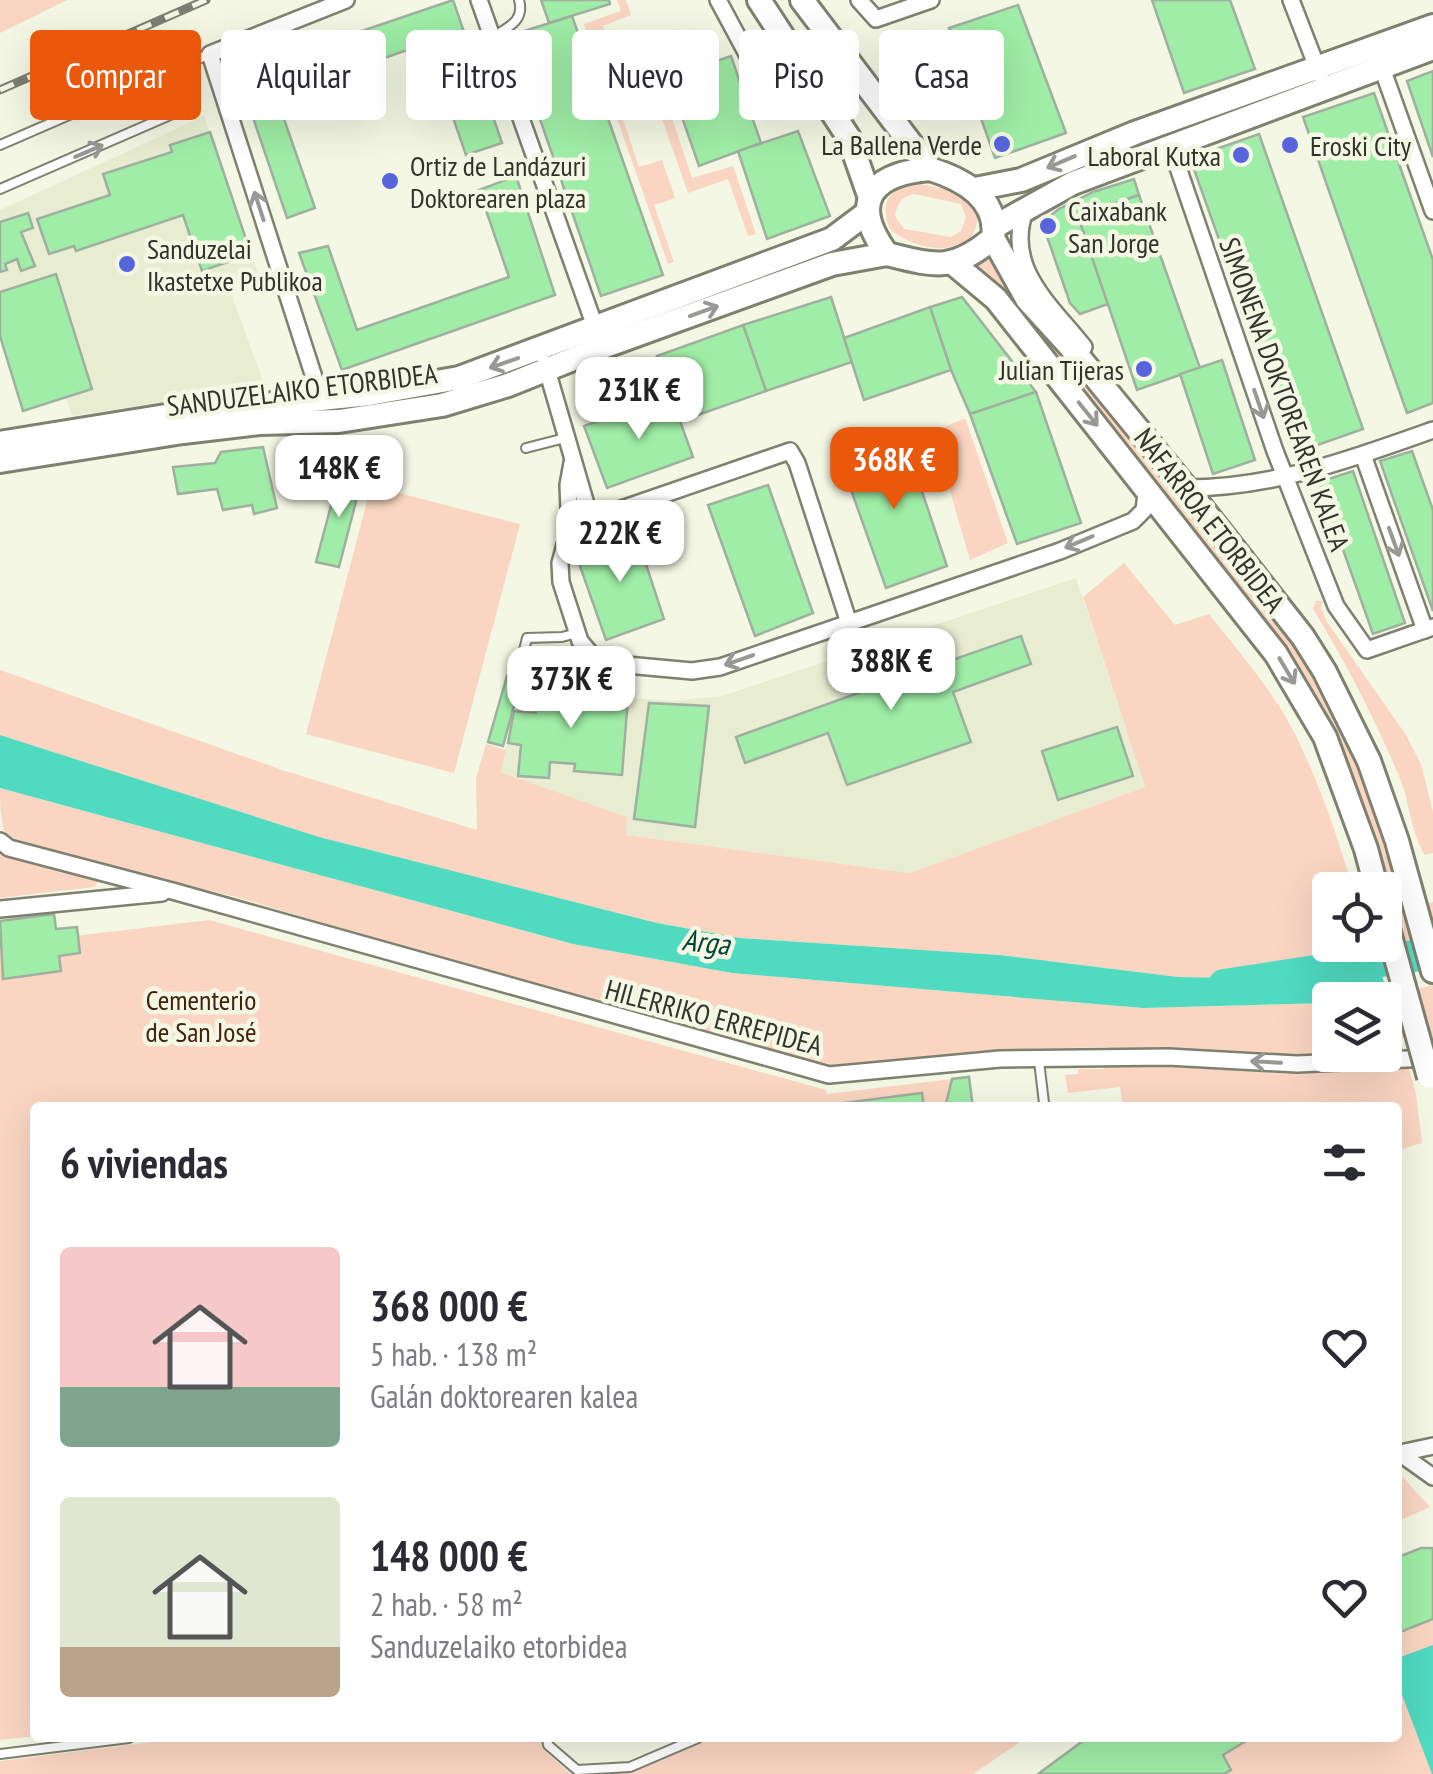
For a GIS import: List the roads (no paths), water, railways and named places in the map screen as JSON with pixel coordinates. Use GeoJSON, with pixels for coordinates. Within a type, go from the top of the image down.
{"type":"FeatureCollection","features":[{"type":"Feature","properties":{"kind":"main road"},"geometry":{"type":"LineString","coordinates":[[759,0],[849,138],[869,203],[875,238],[887,254],[919,262],[954,264],[975,253],[1026,207],[1073,183],[1171,146],[1433,26]]}},
{"type":"Feature","properties":{"kind":"main road"},"geometry":{"type":"LineString","coordinates":[[802,0],[930,170]]}},
{"type":"Feature","properties":{"kind":"main road"},"geometry":{"type":"LineString","coordinates":[[975,188],[1021,180],[1135,133],[1321,78],[1382,68],[1433,48]]}},
{"type":"Feature","properties":{"kind":"main road"},"geometry":{"type":"LineString","coordinates":[[869,203],[879,183],[894,174],[930,170],[975,188],[994,232]]}},
{"type":"Feature","properties":{"kind":"main road","name":"SANDUZELAIKO ETORBIDEA"},"geometry":{"type":"LineString","coordinates":[[0,461],[184,432],[366,417],[442,404],[832,239],[869,203]]}},
{"type":"Feature","properties":{"kind":"main road","name":"NAFARROA ETORBIDEA"},"geometry":{"type":"LineString","coordinates":[[994,232],[1027,299],[1186,488],[1303,637],[1325,672],[1369,762],[1433,970]]}},
{"type":"Feature","properties":{"kind":"main road","name":"SANDUZELAIKO ETORBIDEA"},"geometry":{"type":"LineString","coordinates":[[599,338],[832,264],[887,254]]}},
{"type":"Feature","properties":{"kind":"main road","name":"NAFARROA ETORBIDEA"},"geometry":{"type":"LineString","coordinates":[[954,264],[996,299],[1276,654],[1308,706],[1336,766],[1373,872]]}},
{"type":"Feature","properties":{"kind":"main road","name":"SANDUZELAIKO ETORBIDEA"},"geometry":{"type":"LineString","coordinates":[[0,443],[178,414],[322,399],[544,361]]}},
{"type":"Feature","properties":{"kind":"main road"},"geometry":{"type":"LineString","coordinates":[[1398,962],[1432,1076]]}},
{"type":"Feature","properties":{"kind":"street"},"geometry":{"type":"LineString","coordinates":[[322,399],[210,54],[346,0]]}},
{"type":"Feature","properties":{"kind":"street"},"geometry":{"type":"LineString","coordinates":[[479,0],[490,30]]}},
{"type":"Feature","properties":{"kind":"street"},"geometry":{"type":"LineString","coordinates":[[718,0],[739,39]]}},
{"type":"Feature","properties":{"kind":"street"},"geometry":{"type":"LineString","coordinates":[[859,0],[876,19],[931,0]]}},
{"type":"Feature","properties":{"kind":"street"},"geometry":{"type":"LineString","coordinates":[[1291,0],[1321,78]]}},
{"type":"Feature","properties":{"kind":"street"},"geometry":{"type":"LineString","coordinates":[[1382,68],[1433,211]]}},
{"type":"Feature","properties":{"kind":"street"},"geometry":{"type":"LineString","coordinates":[[522,120],[599,338]]}},
{"type":"Feature","properties":{"kind":"street","name":"SIMONENA DOKTOREAREN KALEA"},"geometry":{"type":"LineString","coordinates":[[1171,146],[1286,477],[1336,606],[1367,650],[1429,628]]}},
{"type":"Feature","properties":{"kind":"street","name":"NAFARROA ETORBIDEA"},"geometry":{"type":"LineString","coordinates":[[1026,207],[1017,241],[1031,280],[1091,356],[1103,386]]}},
{"type":"Feature","properties":{"kind":"street"},"geometry":{"type":"LineString","coordinates":[[544,361],[572,463],[568,504],[572,513],[585,516],[626,510],[790,451],[849,624]]}},
{"type":"Feature","properties":{"kind":"street"},"geometry":{"type":"LineString","coordinates":[[1186,488],[1222,488],[1286,477],[1433,430]]}},
{"type":"Feature","properties":{"kind":"street"},"geometry":{"type":"LineString","coordinates":[[1362,455],[1429,628]]}},
{"type":"Feature","properties":{"kind":"street"},"geometry":{"type":"LineString","coordinates":[[585,516],[566,545],[560,564],[561,582],[576,633],[585,648],[598,658],[644,669],[692,671],[720,667],[1060,551],[1133,521],[1144,510],[1146,486]]}},
{"type":"Feature","properties":{"kind":"street","name":"HILERRIKO ERREPIDEA"},"geometry":{"type":"LineString","coordinates":[[0,841],[9,848],[829,1075],[1000,1060],[1168,1057],[1432,1076]]}},
{"type":"Feature","properties":{"kind":"street","name":"HILERRIKO ERREPIDEA"},"geometry":{"type":"LineString","coordinates":[[0,909],[176,892]]}},
{"type":"Feature","properties":{"kind":"street"},"geometry":{"type":"LineString","coordinates":[[1402,1452],[1428,1448]]}},
{"type":"Feature","properties":{"kind":"street"},"geometry":{"type":"LineString","coordinates":[[1402,1456],[1433,1477]]}},
{"type":"Feature","properties":{"kind":"lane"},"geometry":{"type":"LineString","coordinates":[[504,30],[519,19],[519,0]]}},
{"type":"Feature","properties":{"kind":"lane"},"geometry":{"type":"LineString","coordinates":[[201,58],[210,54]]}},
{"type":"Feature","properties":{"kind":"lane"},"geometry":{"type":"LineString","coordinates":[[0,145],[58,120]]}},
{"type":"Feature","properties":{"kind":"lane"},"geometry":{"type":"LineString","coordinates":[[0,189],[159,120]]}},
{"type":"Feature","properties":{"kind":"lane"},"geometry":{"type":"LineString","coordinates":[[526,448],[566,438]]}},
{"type":"Feature","properties":{"kind":"lane"},"geometry":{"type":"LineString","coordinates":[[519,670],[528,638],[576,633]]}},
{"type":"Feature","properties":{"kind":"lane"},"geometry":{"type":"LineString","coordinates":[[1038,1061],[1044,1102]]}},
{"type":"Feature","properties":{"kind":"lane"},"geometry":{"type":"LineString","coordinates":[[0,1754],[97,1742]]}},
{"type":"Feature","properties":{"kind":"lane"},"geometry":{"type":"LineString","coordinates":[[548,1742],[577,1770],[630,1767],[689,1742]]}},
{"type":"Feature","properties":{"kind":"water"},"geometry":{"type":"Polygon","coordinates":[[[0,735],[319,837],[657,923],[740,938],[999,955],[1178,977],[1330,980],[1433,951],[1433,979],[1402,988],[1402,982],[1312,982],[1312,1003],[1143,1008],[732,973],[573,944],[0,788],[0,735]]]}},
{"type":"Feature","properties":{"kind":"water"},"geometry":{"type":"Polygon","coordinates":[[[1433,1645],[1433,1774],[1402,1695],[1402,1657],[1433,1645]]]}},
{"type":"Feature","properties":{"kind":"waterway","name":"Arga"},"geometry":{"type":"LineString","coordinates":[[1224,985],[1433,953]]}},
{"type":"Feature","properties":{"kind":"railway"},"geometry":{"type":"LineString","coordinates":[[0,90],[206,0]]}},
{"type":"Feature","properties":{"kind":"place","name":"La Ballena Verde"},"geometry":{"type":"Point","coordinates":[1002,144]}},
{"type":"Feature","properties":{"kind":"place","name":"Eroski City"},"geometry":{"type":"Point","coordinates":[1290,145]}},
{"type":"Feature","properties":{"kind":"place","name":"Laboral Kutxa"},"geometry":{"type":"Point","coordinates":[1241,155]}},
{"type":"Feature","properties":{"kind":"place","name":"Ortiz de Landázuri Doktorearen plaza"},"geometry":{"type":"Point","coordinates":[390,181]}},
{"type":"Feature","properties":{"kind":"place","name":"Caixabank San Jorge"},"geometry":{"type":"Point","coordinates":[1048,226]}},
{"type":"Feature","properties":{"kind":"place","name":"Sanduzelai Ikastetxe Publikoa"},"geometry":{"type":"Point","coordinates":[127,264]}},
{"type":"Feature","properties":{"kind":"place","name":"Julian Tijeras"},"geometry":{"type":"Point","coordinates":[1144,369]}},
{"type":"Feature","properties":{"kind":"park label","name":"Cementerio de San José"},"geometry":{"type":"Point","coordinates":[201,1015]}}]}
